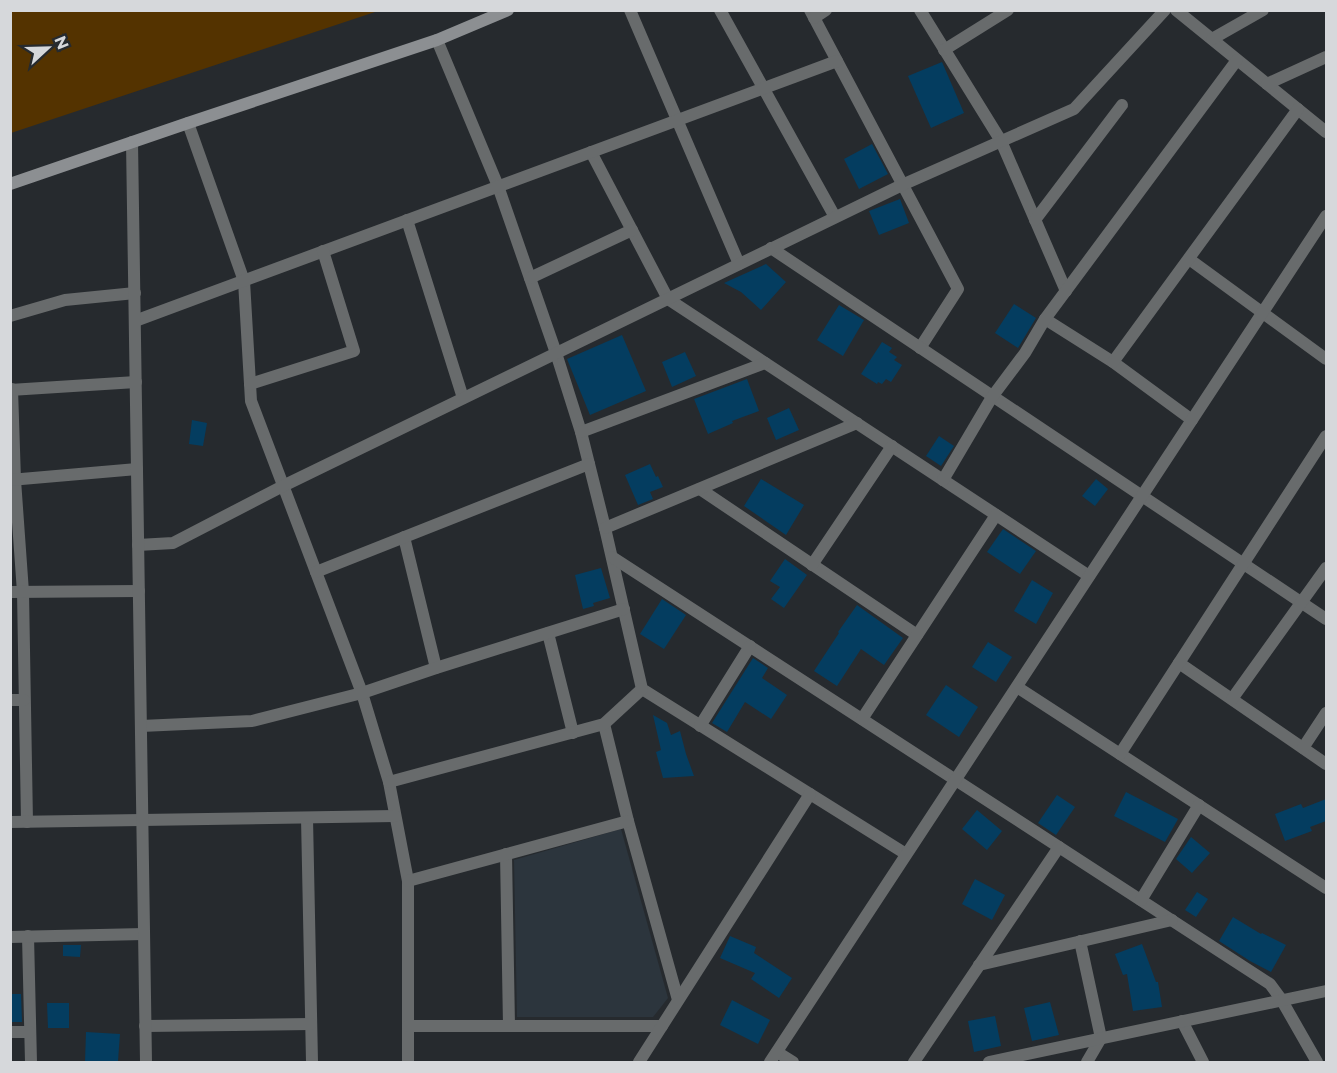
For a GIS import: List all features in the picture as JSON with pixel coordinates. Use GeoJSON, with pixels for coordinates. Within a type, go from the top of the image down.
{"type":"FeatureCollection","features":[{"type":"Feature","properties":{"kind":"main road"},"geometry":{"type":"LineString","coordinates":[[10,184],[437,40],[508,10]]}},
{"type":"Feature","properties":{"kind":"street"},"geometry":{"type":"LineString","coordinates":[[630,10],[739,264]]}},
{"type":"Feature","properties":{"kind":"street"},"geometry":{"type":"LineString","coordinates":[[720,10],[835,218]]}},
{"type":"Feature","properties":{"kind":"street"},"geometry":{"type":"LineString","coordinates":[[826,10],[812,14],[958,290],[920,348]]}},
{"type":"Feature","properties":{"kind":"street"},"geometry":{"type":"LineString","coordinates":[[920,10],[1001,141],[1066,291]]}},
{"type":"Feature","properties":{"kind":"street"},"geometry":{"type":"LineString","coordinates":[[944,50],[1008,10]]}},
{"type":"Feature","properties":{"kind":"street"},"geometry":{"type":"LineString","coordinates":[[138,545],[173,543],[283,486],[771,248],[902,185],[1074,109],[1165,10]]}},
{"type":"Feature","properties":{"kind":"street"},"geometry":{"type":"LineString","coordinates":[[1176,10],[1326,132]]}},
{"type":"Feature","properties":{"kind":"street"},"geometry":{"type":"LineString","coordinates":[[1212,39],[1263,10]]}},
{"type":"Feature","properties":{"kind":"street"},"geometry":{"type":"LineString","coordinates":[[437,40],[498,186],[581,432],[642,689],[906,854]]}},
{"type":"Feature","properties":{"kind":"street"},"geometry":{"type":"LineString","coordinates":[[1267,84],[1326,57]]}},
{"type":"Feature","properties":{"kind":"street"},"geometry":{"type":"LineString","coordinates":[[943,480],[993,397],[1045,319],[1237,60]]}},
{"type":"Feature","properties":{"kind":"street"},"geometry":{"type":"LineString","coordinates":[[135,321],[837,61]]}},
{"type":"Feature","properties":{"kind":"street"},"geometry":{"type":"LineString","coordinates":[[1035,220],[1122,105]]}},
{"type":"Feature","properties":{"kind":"street"},"geometry":{"type":"LineString","coordinates":[[1113,362],[1298,109]]}},
{"type":"Feature","properties":{"kind":"street"},"geometry":{"type":"LineString","coordinates":[[188,123],[244,281],[251,401],[362,693],[389,782],[408,881],[408,1062]]}},
{"type":"Feature","properties":{"kind":"street"},"geometry":{"type":"LineString","coordinates":[[132,142],[146,1062]]}},
{"type":"Feature","properties":{"kind":"street"},"geometry":{"type":"LineString","coordinates":[[591,152],[668,299],[1089,576]]}},
{"type":"Feature","properties":{"kind":"street"},"geometry":{"type":"LineString","coordinates":[[793,1062],[773,1057],[1326,216]]}},
{"type":"Feature","properties":{"kind":"street"},"geometry":{"type":"LineString","coordinates":[[407,220],[463,398]]}},
{"type":"Feature","properties":{"kind":"street"},"geometry":{"type":"LineString","coordinates":[[530,278],[632,230]]}},
{"type":"Feature","properties":{"kind":"street"},"geometry":{"type":"LineString","coordinates":[[771,248],[1326,619]]}},
{"type":"Feature","properties":{"kind":"street"},"geometry":{"type":"LineString","coordinates":[[250,384],[354,351],[323,251]]}},
{"type":"Feature","properties":{"kind":"street"},"geometry":{"type":"LineString","coordinates":[[1188,259],[1326,359]]}},
{"type":"Feature","properties":{"kind":"street"},"geometry":{"type":"LineString","coordinates":[[10,316],[64,300],[135,293]]}},
{"type":"Feature","properties":{"kind":"street"},"geometry":{"type":"LineString","coordinates":[[1045,319],[1113,362],[1192,420]]}},
{"type":"Feature","properties":{"kind":"street"},"geometry":{"type":"LineString","coordinates":[[581,432],[765,363]]}},
{"type":"Feature","properties":{"kind":"street"},"geometry":{"type":"LineString","coordinates":[[27,822],[24,700],[16,592],[11,389],[136,382]]}},
{"type":"Feature","properties":{"kind":"street"},"geometry":{"type":"LineString","coordinates":[[605,528],[857,423]]}},
{"type":"Feature","properties":{"kind":"street"},"geometry":{"type":"LineString","coordinates":[[1120,753],[1326,436]]}},
{"type":"Feature","properties":{"kind":"street"},"geometry":{"type":"LineString","coordinates":[[812,565],[892,446]]}},
{"type":"Feature","properties":{"kind":"street"},"geometry":{"type":"LineString","coordinates":[[316,572],[589,464]]}},
{"type":"Feature","properties":{"kind":"street"},"geometry":{"type":"LineString","coordinates":[[13,480],[137,469]]}},
{"type":"Feature","properties":{"kind":"street"},"geometry":{"type":"LineString","coordinates":[[700,489],[917,635]]}},
{"type":"Feature","properties":{"kind":"street"},"geometry":{"type":"LineString","coordinates":[[862,719],[996,515]]}},
{"type":"Feature","properties":{"kind":"street"},"geometry":{"type":"LineString","coordinates":[[404,537],[436,668]]}},
{"type":"Feature","properties":{"kind":"street"},"geometry":{"type":"LineString","coordinates":[[612,556],[1270,984],[1317,1062]]}},
{"type":"Feature","properties":{"kind":"street"},"geometry":{"type":"LineString","coordinates":[[1232,699],[1326,568]]}},
{"type":"Feature","properties":{"kind":"street"},"geometry":{"type":"LineString","coordinates":[[16,592],[139,591]]}},
{"type":"Feature","properties":{"kind":"street"},"geometry":{"type":"LineString","coordinates":[[141,726],[252,721],[362,693],[624,609]]}},
{"type":"Feature","properties":{"kind":"street"},"geometry":{"type":"LineString","coordinates":[[548,633],[573,733]]}},
{"type":"Feature","properties":{"kind":"street"},"geometry":{"type":"LineString","coordinates":[[700,726],[750,646]]}},
{"type":"Feature","properties":{"kind":"street"},"geometry":{"type":"LineString","coordinates":[[1179,663],[1326,764]]}},
{"type":"Feature","properties":{"kind":"street"},"geometry":{"type":"LineString","coordinates":[[1017,687],[1326,888]]}},
{"type":"Feature","properties":{"kind":"street"},"geometry":{"type":"LineString","coordinates":[[389,782],[604,724],[642,689]]}},
{"type":"Feature","properties":{"kind":"street"},"geometry":{"type":"LineString","coordinates":[[10,700],[24,700]]}},
{"type":"Feature","properties":{"kind":"street"},"geometry":{"type":"LineString","coordinates":[[1303,748],[1326,713]]}},
{"type":"Feature","properties":{"kind":"street"},"geometry":{"type":"LineString","coordinates":[[604,724],[628,821],[678,1000]]}},
{"type":"Feature","properties":{"kind":"street"},"geometry":{"type":"LineString","coordinates":[[639,1062],[810,794]]}},
{"type":"Feature","properties":{"kind":"street"},"geometry":{"type":"LineString","coordinates":[[1141,900],[1199,805]]}},
{"type":"Feature","properties":{"kind":"street"},"geometry":{"type":"LineString","coordinates":[[10,822],[395,816]]}},
{"type":"Feature","properties":{"kind":"street"},"geometry":{"type":"LineString","coordinates":[[307,818],[312,1062]]}},
{"type":"Feature","properties":{"kind":"street"},"geometry":{"type":"LineString","coordinates":[[408,881],[628,821]]}},
{"type":"Feature","properties":{"kind":"street"},"geometry":{"type":"LineString","coordinates":[[914,1062],[1059,847]]}},
{"type":"Feature","properties":{"kind":"street"},"geometry":{"type":"LineString","coordinates":[[506,854],[509,1026]]}},
{"type":"Feature","properties":{"kind":"street"},"geometry":{"type":"LineString","coordinates":[[979,965],[1172,920]]}},
{"type":"Feature","properties":{"kind":"street"},"geometry":{"type":"LineString","coordinates":[[10,937],[144,934]]}},
{"type":"Feature","properties":{"kind":"street"},"geometry":{"type":"LineString","coordinates":[[28,936],[31,1062]]}},
{"type":"Feature","properties":{"kind":"street"},"geometry":{"type":"LineString","coordinates":[[1080,941],[1101,1038],[1087,1062]]}},
{"type":"Feature","properties":{"kind":"street"},"geometry":{"type":"LineString","coordinates":[[989,1062],[1326,991]]}},
{"type":"Feature","properties":{"kind":"street"},"geometry":{"type":"LineString","coordinates":[[1182,1021],[1203,1062]]}},
{"type":"Feature","properties":{"kind":"street"},"geometry":{"type":"LineString","coordinates":[[145,1026],[311,1024]]}},
{"type":"Feature","properties":{"kind":"street"},"geometry":{"type":"LineString","coordinates":[[408,1026],[662,1026]]}},
{"type":"Feature","properties":{"kind":"street"},"geometry":{"type":"LineString","coordinates":[[10,1032],[30,1032]]}},
{"type":"Feature","properties":{"kind":"shaded area"},"geometry":{"type":"Polygon","coordinates":[[[11,10],[378,10],[378,11],[11,133],[11,10]]]}},
{"type":"Feature","properties":{"kind":"shaded area"},"geometry":{"type":"Polygon","coordinates":[[[621,829],[668,998],[653,1017],[517,1017],[514,860],[621,829]]]}},
{"type":"Feature","properties":{"kind":"building"},"geometry":{"type":"Polygon","coordinates":[[[942,62],[964,113],[931,128],[908,76],[942,62]]]}},
{"type":"Feature","properties":{"kind":"building"},"geometry":{"type":"Polygon","coordinates":[[[872,144],[888,174],[859,189],[844,159],[872,144]]]}},
{"type":"Feature","properties":{"kind":"building"},"geometry":{"type":"Polygon","coordinates":[[[900,199],[909,223],[879,235],[869,211],[900,199]]]}},
{"type":"Feature","properties":{"kind":"building"},"geometry":{"type":"Polygon","coordinates":[[[766,264],[786,282],[761,310],[741,292],[724,283],[766,264]]]}},
{"type":"Feature","properties":{"kind":"building"},"geometry":{"type":"Polygon","coordinates":[[[1014,304],[1036,318],[1018,348],[995,333],[1014,304]]]}},
{"type":"Feature","properties":{"kind":"building"},"geometry":{"type":"Polygon","coordinates":[[[839,305],[864,320],[843,356],[817,340],[839,305]]]}},
{"type":"Feature","properties":{"kind":"building"},"geometry":{"type":"Polygon","coordinates":[[[622,335],[646,391],[590,415],[567,359],[622,335]]]}},
{"type":"Feature","properties":{"kind":"building"},"geometry":{"type":"Polygon","coordinates":[[[882,342],[892,348],[889,352],[897,357],[894,360],[902,365],[891,382],[886,379],[882,384],[878,382],[877,384],[861,374],[882,342]]]}},
{"type":"Feature","properties":{"kind":"building"},"geometry":{"type":"Polygon","coordinates":[[[685,352],[696,376],[672,387],[662,362],[685,352]]]}},
{"type":"Feature","properties":{"kind":"building"},"geometry":{"type":"Polygon","coordinates":[[[747,379],[759,411],[732,421],[733,423],[708,434],[694,399],[747,379]]]}},
{"type":"Feature","properties":{"kind":"building"},"geometry":{"type":"Polygon","coordinates":[[[789,408],[799,430],[776,440],[767,418],[789,408]]]}},
{"type":"Feature","properties":{"kind":"building"},"geometry":{"type":"Polygon","coordinates":[[[192,420],[207,423],[203,446],[189,444],[192,420]]]}},
{"type":"Feature","properties":{"kind":"building"},"geometry":{"type":"Polygon","coordinates":[[[939,436],[954,446],[941,466],[926,456],[939,436]]]}},
{"type":"Feature","properties":{"kind":"building"},"geometry":{"type":"Polygon","coordinates":[[[650,464],[663,487],[650,492],[653,499],[638,505],[625,475],[650,464]]]}},
{"type":"Feature","properties":{"kind":"building"},"geometry":{"type":"Polygon","coordinates":[[[761,479],[804,505],[786,535],[744,506],[761,479]]]}},
{"type":"Feature","properties":{"kind":"building"},"geometry":{"type":"Polygon","coordinates":[[[1096,479],[1108,489],[1095,506],[1082,496],[1096,479]]]}},
{"type":"Feature","properties":{"kind":"building"},"geometry":{"type":"Polygon","coordinates":[[[1003,529],[1036,551],[1020,574],[987,552],[1003,529]]]}},
{"type":"Feature","properties":{"kind":"building"},"geometry":{"type":"Polygon","coordinates":[[[785,559],[807,575],[784,608],[771,599],[780,587],[770,581],[785,559]]]}},
{"type":"Feature","properties":{"kind":"building"},"geometry":{"type":"Polygon","coordinates":[[[601,568],[610,598],[583,609],[575,575],[601,568]]]}},
{"type":"Feature","properties":{"kind":"building"},"geometry":{"type":"Polygon","coordinates":[[[1032,580],[1053,593],[1036,624],[1014,611],[1032,580]]]}},
{"type":"Feature","properties":{"kind":"building"},"geometry":{"type":"Polygon","coordinates":[[[662,599],[686,615],[664,649],[640,634],[662,599]]]}},
{"type":"Feature","properties":{"kind":"building"},"geometry":{"type":"Polygon","coordinates":[[[857,605],[903,638],[884,665],[861,649],[837,686],[814,671],[857,605]]]}},
{"type":"Feature","properties":{"kind":"building"},"geometry":{"type":"Polygon","coordinates":[[[988,642],[1012,657],[996,682],[972,667],[988,642]]]}},
{"type":"Feature","properties":{"kind":"building"},"geometry":{"type":"Polygon","coordinates":[[[753,658],[768,668],[762,678],[787,695],[771,719],[745,702],[727,732],[712,723],[753,658]]]}},
{"type":"Feature","properties":{"kind":"building"},"geometry":{"type":"Polygon","coordinates":[[[946,685],[978,707],[959,737],[926,715],[946,685]]]}},
{"type":"Feature","properties":{"kind":"building"},"geometry":{"type":"Polygon","coordinates":[[[653,715],[667,723],[671,735],[680,731],[694,776],[663,778],[656,752],[661,750],[653,715]]]}},
{"type":"Feature","properties":{"kind":"building"},"geometry":{"type":"Polygon","coordinates":[[[1126,792],[1178,819],[1165,842],[1114,816],[1126,792]]]}},
{"type":"Feature","properties":{"kind":"building"},"geometry":{"type":"Polygon","coordinates":[[[1057,795],[1075,807],[1056,835],[1038,823],[1057,795]]]}},
{"type":"Feature","properties":{"kind":"building"},"geometry":{"type":"Polygon","coordinates":[[[1326,799],[1326,821],[1310,827],[1312,831],[1285,841],[1275,814],[1301,804],[1303,808],[1326,799]]]}},
{"type":"Feature","properties":{"kind":"building"},"geometry":{"type":"Polygon","coordinates":[[[977,810],[1002,831],[987,850],[962,829],[977,810]]]}},
{"type":"Feature","properties":{"kind":"building"},"geometry":{"type":"Polygon","coordinates":[[[1191,837],[1210,853],[1192,873],[1176,859],[1191,837]]]}},
{"type":"Feature","properties":{"kind":"building"},"geometry":{"type":"Polygon","coordinates":[[[975,879],[1005,895],[992,920],[962,904],[975,879]]]}},
{"type":"Feature","properties":{"kind":"building"},"geometry":{"type":"Polygon","coordinates":[[[1197,892],[1208,899],[1196,917],[1185,910],[1197,892]]]}},
{"type":"Feature","properties":{"kind":"building"},"geometry":{"type":"Polygon","coordinates":[[[1233,917],[1261,934],[1286,945],[1271,972],[1219,941],[1233,917]]]}},
{"type":"Feature","properties":{"kind":"building"},"geometry":{"type":"Polygon","coordinates":[[[730,936],[756,947],[754,953],[792,978],[779,998],[751,979],[755,973],[720,958],[730,936]]]}},
{"type":"Feature","properties":{"kind":"building"},"geometry":{"type":"Polygon","coordinates":[[[1142,944],[1156,982],[1158,982],[1162,1007],[1133,1011],[1127,974],[1123,975],[1115,954],[1142,944]]]}},
{"type":"Feature","properties":{"kind":"building"},"geometry":{"type":"Polygon","coordinates":[[[63,945],[81,945],[80,957],[63,956],[63,945]]]}},
{"type":"Feature","properties":{"kind":"building"},"geometry":{"type":"Polygon","coordinates":[[[10,994],[21,994],[22,1022],[10,1022],[10,994]]]}},
{"type":"Feature","properties":{"kind":"building"},"geometry":{"type":"Polygon","coordinates":[[[732,1000],[770,1020],[758,1044],[720,1025],[732,1000]]]}},
{"type":"Feature","properties":{"kind":"building"},"geometry":{"type":"Polygon","coordinates":[[[1050,1002],[1059,1035],[1032,1041],[1024,1008],[1050,1002]]]}},
{"type":"Feature","properties":{"kind":"building"},"geometry":{"type":"Polygon","coordinates":[[[47,1003],[69,1003],[69,1028],[48,1028],[47,1003]]]}},
{"type":"Feature","properties":{"kind":"building"},"geometry":{"type":"Polygon","coordinates":[[[995,1016],[1001,1046],[974,1052],[968,1021],[995,1016]]]}},
{"type":"Feature","properties":{"kind":"building"},"geometry":{"type":"Polygon","coordinates":[[[86,1032],[120,1034],[118,1061],[85,1062],[86,1032]]]}}]}
